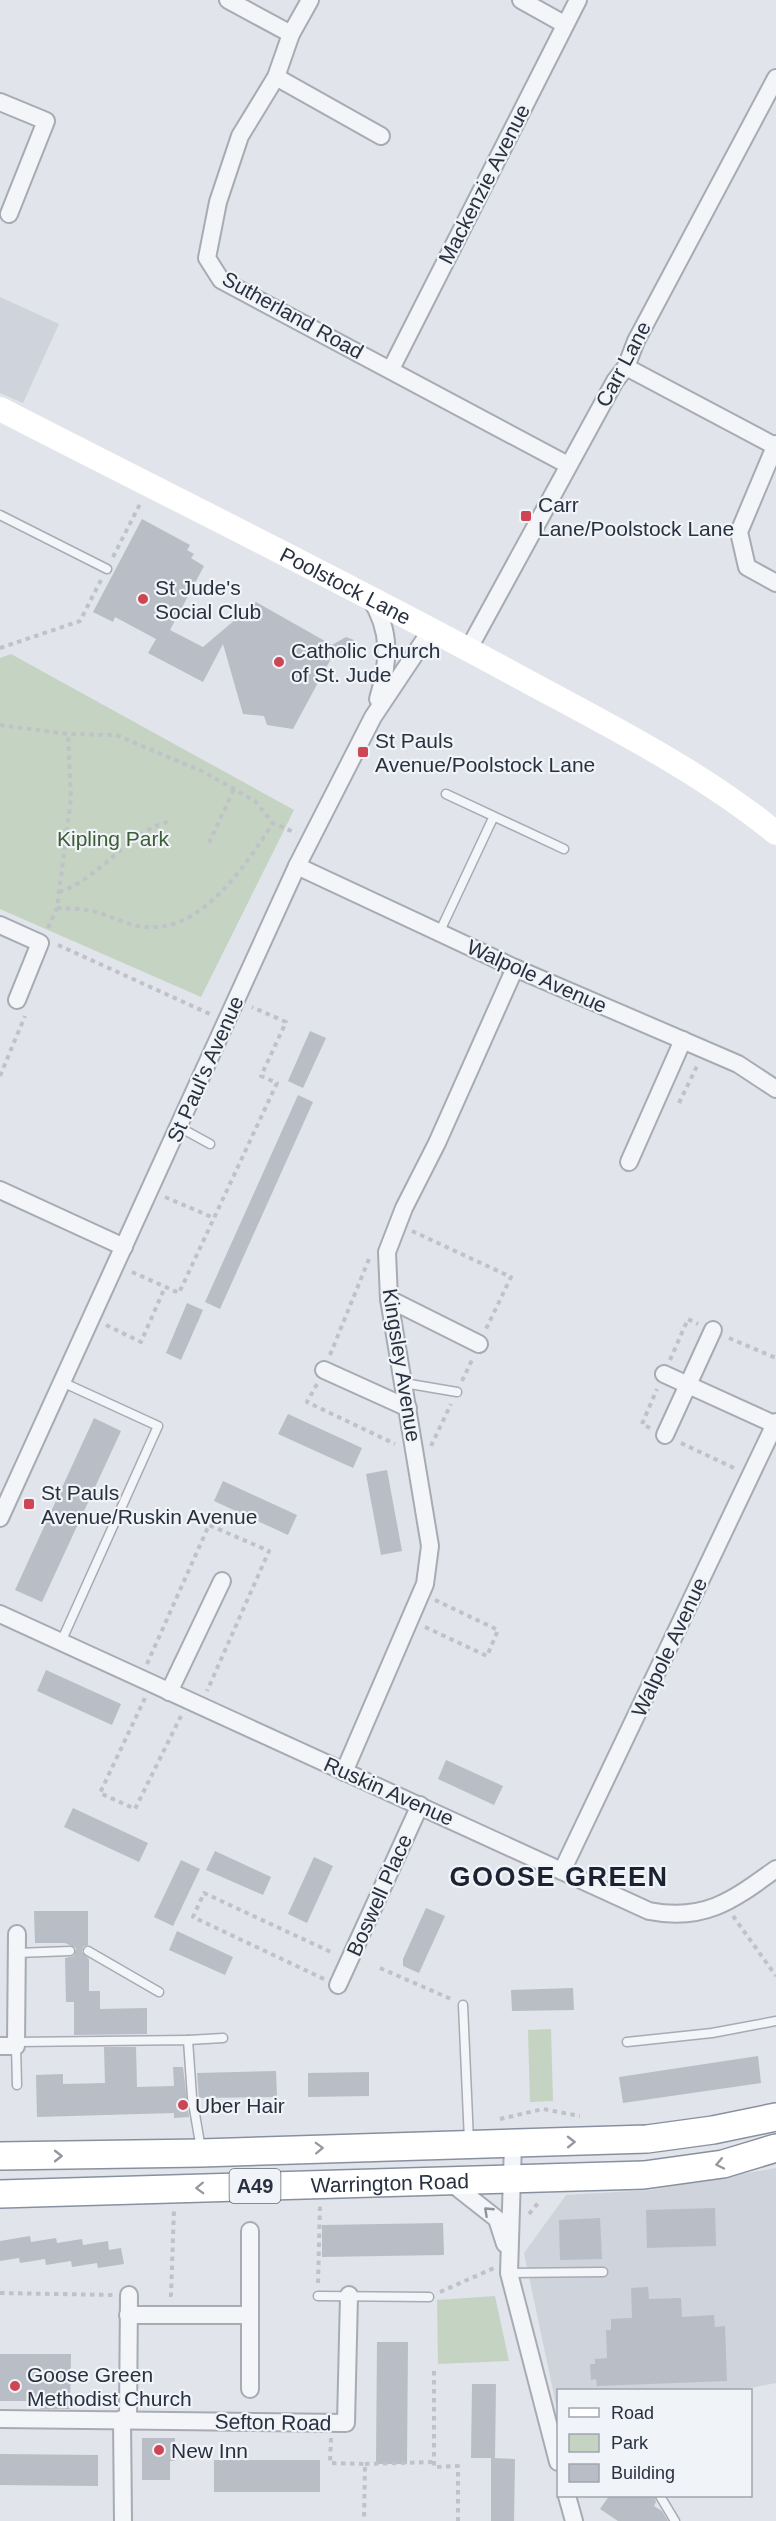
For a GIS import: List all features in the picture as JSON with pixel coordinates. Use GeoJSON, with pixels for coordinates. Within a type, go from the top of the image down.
{"type":"FeatureCollection","features":[{"type":"Feature","properties":{"kind":"highway","name":"Warrington Road"},"geometry":{"type":"LineString","coordinates":[[0,2156],[201,2153],[647,2139],[713,2130],[776,2117]]}},
{"type":"Feature","properties":{"kind":"highway","name":"Warrington Road"},"geometry":{"type":"LineString","coordinates":[[0,2194],[623,2176],[682,2171],[723,2164],[776,2148]]}},
{"type":"Feature","properties":{"kind":"main road","name":"Poolstock Lane"},"geometry":{"type":"LineString","coordinates":[[0,409],[370,597],[678,764],[747,809],[776,833]]}},
{"type":"Feature","properties":{"kind":"street"},"geometry":{"type":"LineString","coordinates":[[228,0],[291,34]]}},
{"type":"Feature","properties":{"kind":"street","name":"Sutherland Road"},"geometry":{"type":"LineString","coordinates":[[310,0],[291,34],[276,77],[240,136],[218,202],[207,258],[221,280],[568,465]]}},
{"type":"Feature","properties":{"kind":"street"},"geometry":{"type":"LineString","coordinates":[[521,0],[564,24]]}},
{"type":"Feature","properties":{"kind":"street","name":"Mackenzie Avenue"},"geometry":{"type":"LineString","coordinates":[[391,369],[578,0]]}},
{"type":"Feature","properties":{"kind":"street"},"geometry":{"type":"LineString","coordinates":[[276,77],[381,136]]}},
{"type":"Feature","properties":{"kind":"street","name":"Carr Lane"},"geometry":{"type":"LineString","coordinates":[[468,650],[568,465],[615,381],[626,367],[636,341],[776,78]]}},
{"type":"Feature","properties":{"kind":"street"},"geometry":{"type":"LineString","coordinates":[[0,102],[46,121],[11,215]]}},
{"type":"Feature","properties":{"kind":"street"},"geometry":{"type":"LineString","coordinates":[[626,367],[775,445],[740,532],[747,567],[776,583]]}},
{"type":"Feature","properties":{"kind":"street"},"geometry":{"type":"LineString","coordinates":[[370,597],[383,622],[387,638],[386,673],[373,717]]}},
{"type":"Feature","properties":{"kind":"street","name":"St Paul's Avenue"},"geometry":{"type":"LineString","coordinates":[[0,1518],[310,839],[373,717],[431,630]]}},
{"type":"Feature","properties":{"kind":"street","name":"Walpole Avenue"},"geometry":{"type":"LineString","coordinates":[[297,866],[515,968],[738,1064],[776,1089]]}},
{"type":"Feature","properties":{"kind":"street"},"geometry":{"type":"LineString","coordinates":[[0,925],[40,943],[17,1000]]}},
{"type":"Feature","properties":{"kind":"street","name":"Kingsley Avenue"},"geometry":{"type":"LineString","coordinates":[[344,1772],[421,1594],[430,1546],[389,1299],[387,1252],[404,1208],[437,1143],[515,968]]}},
{"type":"Feature","properties":{"kind":"street"},"geometry":{"type":"LineString","coordinates":[[629,1162],[683,1041]]}},
{"type":"Feature","properties":{"kind":"street"},"geometry":{"type":"LineString","coordinates":[[0,1190],[124,1247]]}},
{"type":"Feature","properties":{"kind":"street"},"geometry":{"type":"LineString","coordinates":[[389,1299],[479,1344]]}},
{"type":"Feature","properties":{"kind":"street"},"geometry":{"type":"LineString","coordinates":[[665,1435],[713,1330]]}},
{"type":"Feature","properties":{"kind":"street"},"geometry":{"type":"LineString","coordinates":[[324,1370],[408,1408]]}},
{"type":"Feature","properties":{"kind":"street"},"geometry":{"type":"LineString","coordinates":[[664,1374],[776,1424]]}},
{"type":"Feature","properties":{"kind":"street","name":"Walpole Avenue"},"geometry":{"type":"LineString","coordinates":[[562,1871],[776,1424]]}},
{"type":"Feature","properties":{"kind":"street"},"geometry":{"type":"LineString","coordinates":[[169,1692],[222,1581]]}},
{"type":"Feature","properties":{"kind":"street","name":"Ruskin Avenue"},"geometry":{"type":"LineString","coordinates":[[0,1614],[344,1772],[420,1804],[638,1906],[664,1914],[698,1913],[725,1904],[776,1869]]}},
{"type":"Feature","properties":{"kind":"street","name":"Boswell Place"},"geometry":{"type":"LineString","coordinates":[[338,1985],[420,1804]]}},
{"type":"Feature","properties":{"kind":"street"},"geometry":{"type":"LineString","coordinates":[[11,2045],[17,1934]]}},
{"type":"Feature","properties":{"kind":"street"},"geometry":{"type":"LineString","coordinates":[[509,2265],[510,2178],[513,2143]]}},
{"type":"Feature","properties":{"kind":"street"},"geometry":{"type":"LineString","coordinates":[[448,2180],[496,2219],[557,2452]]}},
{"type":"Feature","properties":{"kind":"street"},"geometry":{"type":"LineString","coordinates":[[250,2231],[250,2389]]}},
{"type":"Feature","properties":{"kind":"street"},"geometry":{"type":"LineString","coordinates":[[123,2521],[129,2295]]}},
{"type":"Feature","properties":{"kind":"street","name":"Sefton Road"},"geometry":{"type":"LineString","coordinates":[[0,2419],[346,2423],[349,2295]]}},
{"type":"Feature","properties":{"kind":"street"},"geometry":{"type":"LineString","coordinates":[[129,2315],[250,2315]]}},
{"type":"Feature","properties":{"kind":"street"},"geometry":{"type":"LineString","coordinates":[[567,2497],[574,2521]]}},
{"type":"Feature","properties":{"kind":"lane"},"geometry":{"type":"LineString","coordinates":[[0,515],[107,569]]}},
{"type":"Feature","properties":{"kind":"lane"},"geometry":{"type":"LineString","coordinates":[[446,794],[564,849]]}},
{"type":"Feature","properties":{"kind":"lane"},"geometry":{"type":"LineString","coordinates":[[440,931],[494,818]]}},
{"type":"Feature","properties":{"kind":"lane"},"geometry":{"type":"LineString","coordinates":[[179,1127],[210,1144]]}},
{"type":"Feature","properties":{"kind":"lane"},"geometry":{"type":"LineString","coordinates":[[61,1642],[159,1426],[62,1382]]}},
{"type":"Feature","properties":{"kind":"lane"},"geometry":{"type":"LineString","coordinates":[[404,1383],[457,1392]]}},
{"type":"Feature","properties":{"kind":"lane"},"geometry":{"type":"LineString","coordinates":[[17,1953],[70,1951]]}},
{"type":"Feature","properties":{"kind":"lane"},"geometry":{"type":"LineString","coordinates":[[88,1951],[159,1992]]}},
{"type":"Feature","properties":{"kind":"lane"},"geometry":{"type":"LineString","coordinates":[[463,2005],[469,2145]]}},
{"type":"Feature","properties":{"kind":"lane"},"geometry":{"type":"LineString","coordinates":[[627,2042],[712,2033],[776,2021]]}},
{"type":"Feature","properties":{"kind":"lane"},"geometry":{"type":"LineString","coordinates":[[17,2085],[11,2045],[223,2038]]}},
{"type":"Feature","properties":{"kind":"lane"},"geometry":{"type":"LineString","coordinates":[[188,2040],[192,2097],[201,2153]]}},
{"type":"Feature","properties":{"kind":"lane"},"geometry":{"type":"LineString","coordinates":[[509,2265],[603,2272]]}},
{"type":"Feature","properties":{"kind":"lane"},"geometry":{"type":"LineString","coordinates":[[318,2295],[429,2297]]}},
{"type":"Feature","properties":{"kind":"lane"},"geometry":{"type":"LineString","coordinates":[[661,2497],[675,2521]]}},
{"type":"Feature","properties":{"kind":"path"},"geometry":{"type":"LineString","coordinates":[[0,648],[80,621],[150,486]]}},
{"type":"Feature","properties":{"kind":"path"},"geometry":{"type":"LineString","coordinates":[[0,725],[68,734],[116,735],[204,772],[255,801],[273,823],[310,839]]}},
{"type":"Feature","properties":{"kind":"path"},"geometry":{"type":"LineString","coordinates":[[68,734],[71,798],[57,908],[40,943],[58,945],[227,1022]]}},
{"type":"Feature","properties":{"kind":"path"},"geometry":{"type":"LineString","coordinates":[[208,843],[234,789]]}},
{"type":"Feature","properties":{"kind":"path"},"geometry":{"type":"LineString","coordinates":[[59,892],[69,889],[108,862],[154,825],[168,822]]}},
{"type":"Feature","properties":{"kind":"path"},"geometry":{"type":"LineString","coordinates":[[57,908],[85,910],[139,926],[162,928],[183,921],[210,902],[241,872],[273,823]]}},
{"type":"Feature","properties":{"kind":"path"},"geometry":{"type":"LineString","coordinates":[[0,1076],[29,1006],[17,1000]]}},
{"type":"Feature","properties":{"kind":"path"},"geometry":{"type":"LineString","coordinates":[[116,1264],[179,1293],[277,1083],[261,1076],[286,1022],[251,1006]]}},
{"type":"Feature","properties":{"kind":"path"},"geometry":{"type":"LineString","coordinates":[[679,1103],[705,1050]]}},
{"type":"Feature","properties":{"kind":"path"},"geometry":{"type":"LineString","coordinates":[[149,1191],[214,1218]]}},
{"type":"Feature","properties":{"kind":"path"},"geometry":{"type":"LineString","coordinates":[[90,1318],[141,1342],[165,1287]]}},
{"type":"Feature","properties":{"kind":"path"},"geometry":{"type":"LineString","coordinates":[[409,1619],[487,1656],[498,1630],[421,1594]]}},
{"type":"Feature","properties":{"kind":"path"},"geometry":{"type":"LineString","coordinates":[[152,1684],[100,1793],[135,1809],[188,1701]]}},
{"type":"Feature","properties":{"kind":"path"},"geometry":{"type":"LineString","coordinates":[[338,1985],[193,1917],[200,1901],[204,1893],[349,1961]]}},
{"type":"Feature","properties":{"kind":"path"},"geometry":{"type":"LineString","coordinates":[[725,1904],[776,1976]]}},
{"type":"Feature","properties":{"kind":"path"},"geometry":{"type":"LineString","coordinates":[[380,1968],[463,2005]]}},
{"type":"Feature","properties":{"kind":"path"},"geometry":{"type":"LineString","coordinates":[[494,2120],[543,2109],[588,2118]]}},
{"type":"Feature","properties":{"kind":"path"},"geometry":{"type":"LineString","coordinates":[[318,2295],[322,2185]]}},
{"type":"Feature","properties":{"kind":"path"},"geometry":{"type":"LineString","coordinates":[[0,2293],[171,2295],[173,2189]]}},
{"type":"Feature","properties":{"kind":"path"},"geometry":{"type":"LineString","coordinates":[[429,2297],[488,2269],[509,2265]]}},
{"type":"Feature","properties":{"kind":"path"},"geometry":{"type":"LineString","coordinates":[[434,2371],[433,2462],[434,2467],[458,2466],[458,2521]]}},
{"type":"Feature","properties":{"kind":"path"},"geometry":{"type":"LineString","coordinates":[[331,2423],[330,2463],[433,2462]]}},
{"type":"Feature","properties":{"kind":"path"},"geometry":{"type":"LineString","coordinates":[[364,2521],[365,2464]]}},
{"type":"Feature","properties":{"kind":"shaded area"},"geometry":{"type":"Polygon","coordinates":[[[0,297],[59,324],[23,403],[0,393],[0,297]]]}},
{"type":"Feature","properties":{"kind":"shaded area"},"geometry":{"type":"Polygon","coordinates":[[[776,2168],[776,2383],[745,2389],[557,2389],[557,2409],[524,2253],[566,2195],[651,2190],[776,2168]]]}},
{"type":"Feature","properties":{"kind":"green space","name":"Kipling Park"},"geometry":{"type":"Polygon","coordinates":[[[11,654],[294,810],[201,997],[0,909],[0,658],[11,654]]]}},
{"type":"Feature","properties":{"kind":"green space"},"geometry":{"type":"Polygon","coordinates":[[[551,2029],[553,2101],[530,2102],[528,2030],[551,2029]]]}},
{"type":"Feature","properties":{"kind":"green space"},"geometry":{"type":"Polygon","coordinates":[[[495,2296],[509,2361],[438,2364],[437,2300],[495,2296]]]}},
{"type":"Feature","properties":{"kind":"building"},"geometry":{"type":"Polygon","coordinates":[[[142,519],[190,545],[187,550],[194,554],[191,558],[204,566],[170,630],[203,647],[256,602],[332,645],[346,637],[354,640],[355,649],[350,653],[334,653],[293,729],[267,725],[264,716],[243,714],[223,644],[203,682],[148,653],[156,639],[115,617],[113,622],[93,612],[142,519]]]}},
{"type":"Feature","properties":{"kind":"building"},"geometry":{"type":"Polygon","coordinates":[[[310,1031],[326,1038],[303,1088],[288,1081],[310,1031]]]}},
{"type":"Feature","properties":{"kind":"building"},"geometry":{"type":"Polygon","coordinates":[[[298,1095],[313,1102],[220,1309],[205,1302],[298,1095]]]}},
{"type":"Feature","properties":{"kind":"building"},"geometry":{"type":"Polygon","coordinates":[[[187,1303],[203,1310],[181,1360],[166,1353],[187,1303]]]}},
{"type":"Feature","properties":{"kind":"building"},"geometry":{"type":"Polygon","coordinates":[[[288,1414],[362,1448],[353,1468],[278,1434],[288,1414]]]}},
{"type":"Feature","properties":{"kind":"building"},"geometry":{"type":"Polygon","coordinates":[[[94,1418],[121,1431],[42,1602],[15,1590],[94,1418]]]}},
{"type":"Feature","properties":{"kind":"building"},"geometry":{"type":"Polygon","coordinates":[[[387,1470],[402,1551],[381,1555],[366,1474],[387,1470]]]}},
{"type":"Feature","properties":{"kind":"building"},"geometry":{"type":"Polygon","coordinates":[[[223,1481],[297,1515],[288,1535],[214,1501],[223,1481]]]}},
{"type":"Feature","properties":{"kind":"building"},"geometry":{"type":"Polygon","coordinates":[[[46,1670],[121,1704],[112,1725],[37,1691],[46,1670]]]}},
{"type":"Feature","properties":{"kind":"building"},"geometry":{"type":"Polygon","coordinates":[[[446,1760],[503,1786],[494,1805],[438,1779],[446,1760]]]}},
{"type":"Feature","properties":{"kind":"building"},"geometry":{"type":"Polygon","coordinates":[[[73,1808],[148,1843],[139,1862],[64,1827],[73,1808]]]}},
{"type":"Feature","properties":{"kind":"building"},"geometry":{"type":"Polygon","coordinates":[[[215,1851],[271,1877],[263,1895],[206,1870],[215,1851]]]}},
{"type":"Feature","properties":{"kind":"building"},"geometry":{"type":"Polygon","coordinates":[[[314,1857],[333,1866],[307,1923],[288,1914],[314,1857]]]}},
{"type":"Feature","properties":{"kind":"building"},"geometry":{"type":"Polygon","coordinates":[[[181,1860],[200,1869],[173,1926],[154,1917],[181,1860]]]}},
{"type":"Feature","properties":{"kind":"building"},"geometry":{"type":"Polygon","coordinates":[[[426,1908],[445,1916],[419,1973],[403,1966],[403,1959],[426,1908]]]}},
{"type":"Feature","properties":{"kind":"building"},"geometry":{"type":"Polygon","coordinates":[[[34,1911],[88,1911],[88,1945],[83,1947],[82,1952],[89,1959],[89,1991],[100,1991],[100,2009],[147,2008],[147,2034],[74,2035],[74,2002],[66,2002],[65,1958],[74,1956],[76,1948],[65,1943],[35,1943],[34,1911]]]}},
{"type":"Feature","properties":{"kind":"building"},"geometry":{"type":"Polygon","coordinates":[[[177,1931],[233,1957],[225,1975],[169,1950],[177,1931]]]}},
{"type":"Feature","properties":{"kind":"building"},"geometry":{"type":"Polygon","coordinates":[[[573,1988],[574,2010],[512,2011],[511,1990],[573,1988]]]}},
{"type":"Feature","properties":{"kind":"building"},"geometry":{"type":"Polygon","coordinates":[[[104,2047],[136,2047],[137,2087],[174,2086],[173,2067],[183,2067],[189,2117],[174,2118],[174,2113],[37,2117],[36,2075],[63,2074],[63,2084],[105,2083],[104,2047]]]}},
{"type":"Feature","properties":{"kind":"building"},"geometry":{"type":"Polygon","coordinates":[[[758,2056],[761,2083],[623,2103],[619,2077],[758,2056]]]}},
{"type":"Feature","properties":{"kind":"building"},"geometry":{"type":"Polygon","coordinates":[[[276,2071],[277,2097],[199,2098],[197,2073],[276,2071]]]}},
{"type":"Feature","properties":{"kind":"building"},"geometry":{"type":"Polygon","coordinates":[[[369,2072],[369,2096],[308,2097],[308,2073],[369,2072]]]}},
{"type":"Feature","properties":{"kind":"building"},"geometry":{"type":"Polygon","coordinates":[[[715,2208],[716,2246],[647,2248],[646,2210],[715,2208]]]}},
{"type":"Feature","properties":{"kind":"building"},"geometry":{"type":"Polygon","coordinates":[[[600,2218],[602,2259],[560,2260],[559,2220],[600,2218]]]}},
{"type":"Feature","properties":{"kind":"building"},"geometry":{"type":"Polygon","coordinates":[[[443,2223],[444,2255],[322,2257],[322,2225],[443,2223]]]}},
{"type":"Feature","properties":{"kind":"building"},"geometry":{"type":"Polygon","coordinates":[[[30,2236],[31,2242],[56,2238],[57,2243],[82,2239],[83,2245],[108,2241],[109,2250],[121,2248],[124,2264],[98,2268],[97,2263],[72,2267],[71,2261],[46,2265],[45,2259],[20,2263],[19,2258],[0,2261],[0,2241],[30,2236]]]}},
{"type":"Feature","properties":{"kind":"building"},"geometry":{"type":"Polygon","coordinates":[[[648,2287],[649,2299],[681,2298],[682,2317],[714,2315],[715,2327],[725,2326],[727,2381],[597,2386],[596,2379],[591,2380],[590,2364],[595,2364],[595,2359],[607,2358],[606,2330],[611,2330],[611,2319],[632,2318],[631,2288],[648,2287]]]}},
{"type":"Feature","properties":{"kind":"building"},"geometry":{"type":"Polygon","coordinates":[[[377,2342],[408,2342],[407,2464],[376,2464],[377,2342]]]}},
{"type":"Feature","properties":{"kind":"building","name":"Goose Green Methodist Church"},"geometry":{"type":"Polygon","coordinates":[[[0,2354],[71,2354],[70,2409],[40,2409],[40,2401],[0,2401],[0,2354]]]}},
{"type":"Feature","properties":{"kind":"building"},"geometry":{"type":"Polygon","coordinates":[[[472,2384],[496,2384],[495,2458],[471,2458],[472,2384]]]}},
{"type":"Feature","properties":{"kind":"building","name":"New Inn"},"geometry":{"type":"Polygon","coordinates":[[[142,2438],[175,2438],[175,2461],[170,2461],[170,2480],[142,2480],[142,2438]]]}},
{"type":"Feature","properties":{"kind":"building"},"geometry":{"type":"Polygon","coordinates":[[[0,2454],[98,2455],[98,2486],[0,2485],[0,2454]]]}},
{"type":"Feature","properties":{"kind":"building"},"geometry":{"type":"Polygon","coordinates":[[[491,2458],[515,2459],[514,2521],[491,2521],[491,2458]]]}},
{"type":"Feature","properties":{"kind":"building"},"geometry":{"type":"Polygon","coordinates":[[[214,2460],[320,2460],[320,2492],[214,2492],[214,2460]]]}},
{"type":"Feature","properties":{"kind":"building"},"geometry":{"type":"Polygon","coordinates":[[[608,2497],[654,2497],[656,2502],[654,2506],[662,2511],[668,2521],[618,2521],[600,2509],[608,2497]]]}},
{"type":"Feature","properties":{"kind":"place","name":"Carr Lane/Poolstock Lane"},"geometry":{"type":"Point","coordinates":[526,516]}},
{"type":"Feature","properties":{"kind":"place","name":"St Jude's Social Club"},"geometry":{"type":"Point","coordinates":[143,599]}},
{"type":"Feature","properties":{"kind":"place","name":"Catholic Church of St. Jude"},"geometry":{"type":"Point","coordinates":[279,662]}},
{"type":"Feature","properties":{"kind":"place","name":"St Pauls Avenue/Poolstock Lane"},"geometry":{"type":"Point","coordinates":[363,752]}},
{"type":"Feature","properties":{"kind":"place","name":"St Pauls Avenue/Ruskin Avenue"},"geometry":{"type":"Point","coordinates":[29,1504]}},
{"type":"Feature","properties":{"kind":"place","name":"Uber Hair"},"geometry":{"type":"Point","coordinates":[183,2105]}},
{"type":"Feature","properties":{"kind":"place","name":"Goose Green Methodist Church"},"geometry":{"type":"Point","coordinates":[15,2386]}},
{"type":"Feature","properties":{"kind":"place","name":"New Inn"},"geometry":{"type":"Point","coordinates":[159,2450]}},
{"type":"Feature","properties":{"kind":"district","name":"GOOSE GREEN"},"geometry":{"type":"Point","coordinates":[559,1877]}}]}
